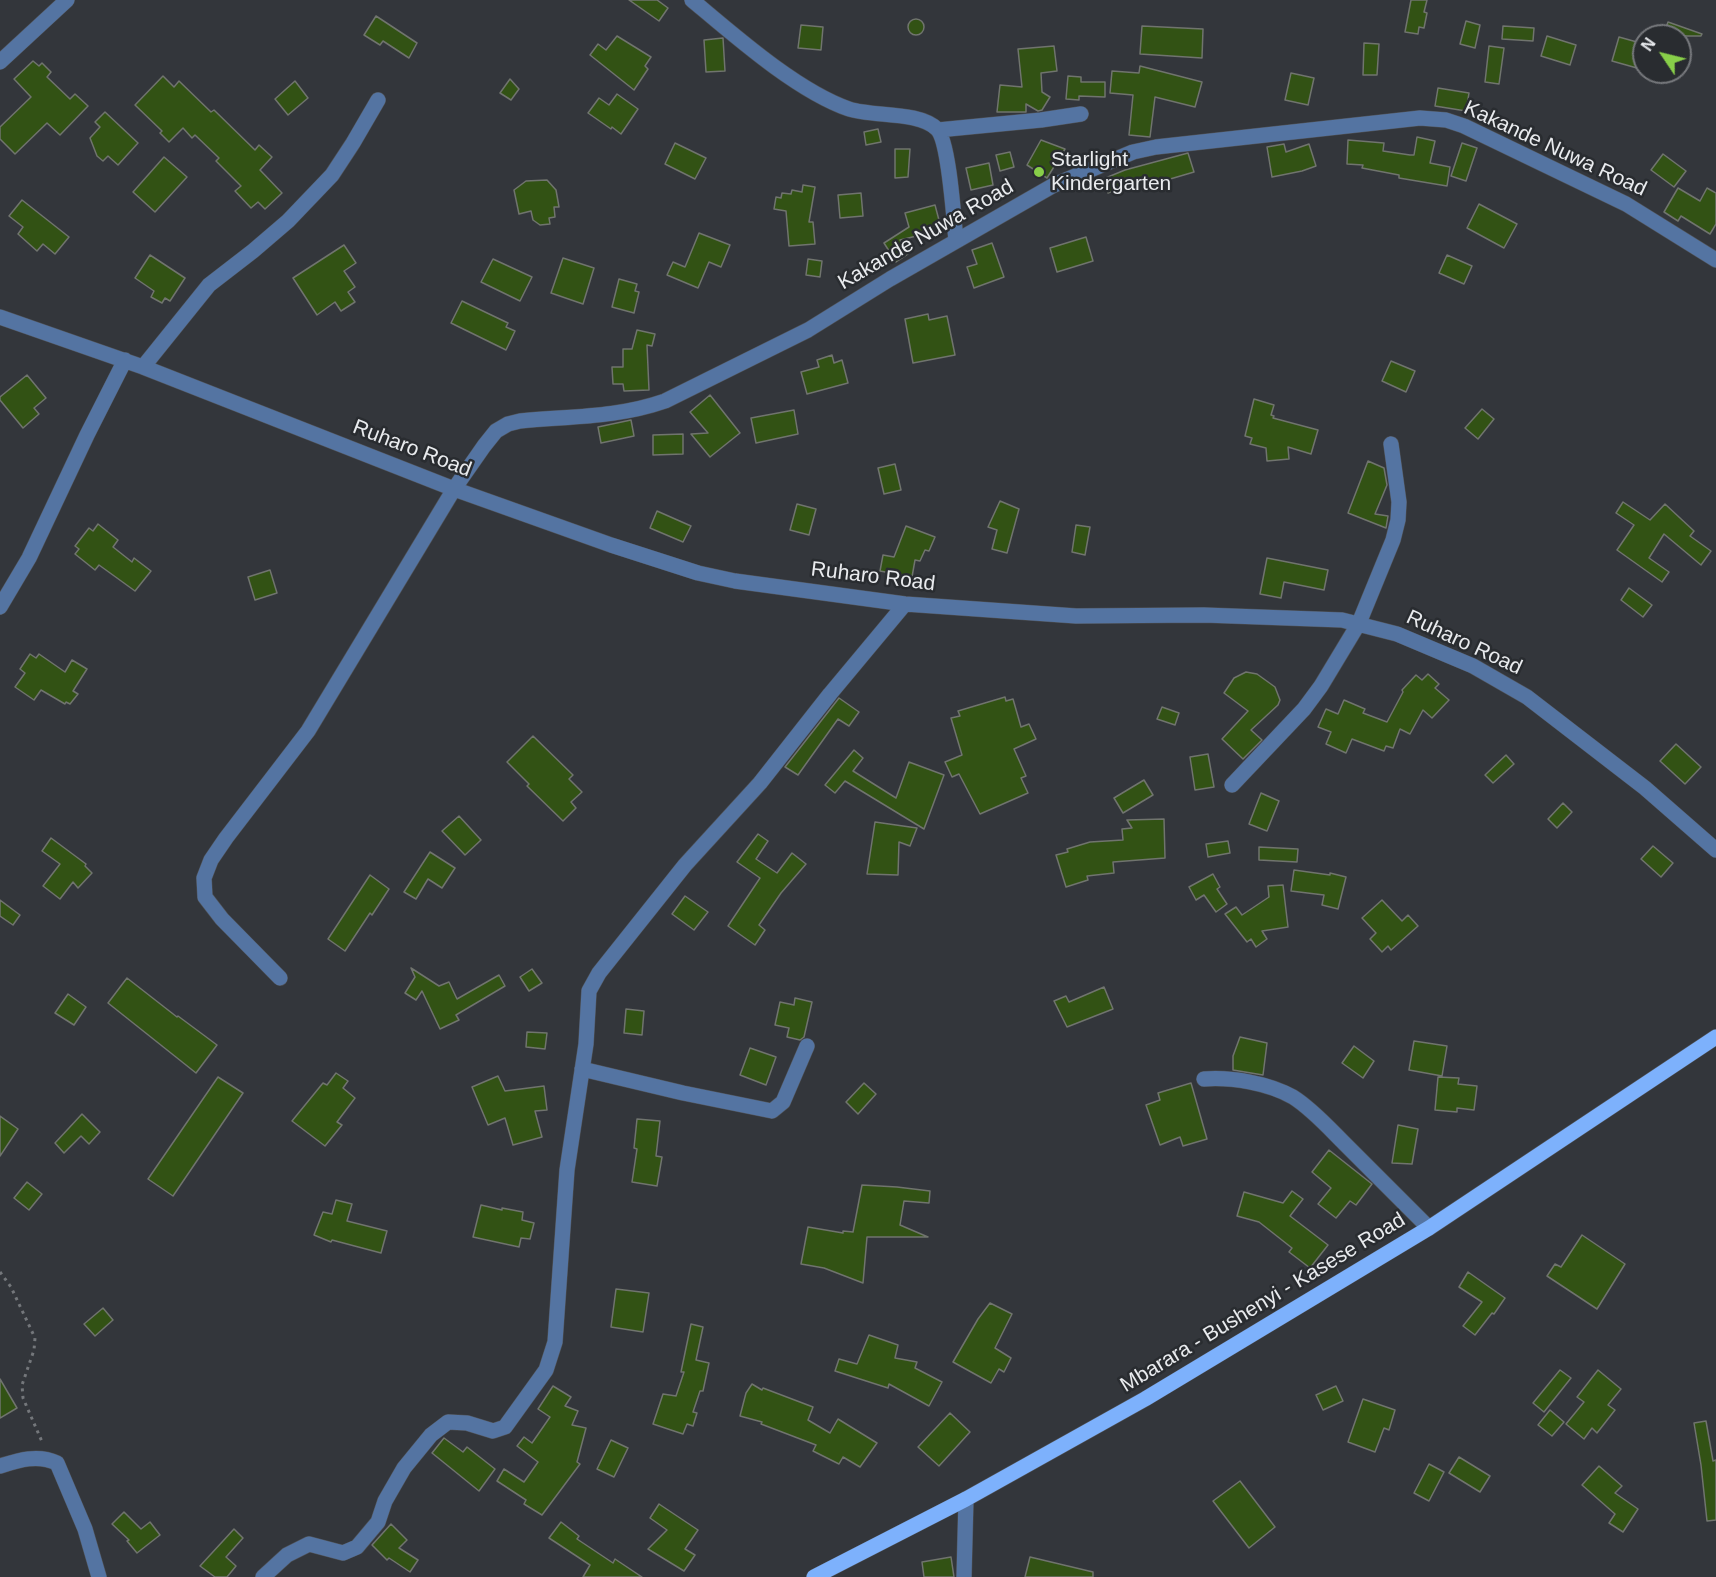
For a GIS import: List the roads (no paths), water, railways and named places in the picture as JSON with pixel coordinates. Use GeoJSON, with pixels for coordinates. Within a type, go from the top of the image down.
{"type":"FeatureCollection","features":[{"type":"Feature","properties":{"kind":"main road","name":"Mbarara - Bushenyi - Kasese Road"},"geometry":{"type":"LineString","coordinates":[[814,1577],[966,1499],[1145,1399],[1429,1228],[1716,1037]]}},
{"type":"Feature","properties":{"kind":"street"},"geometry":{"type":"LineString","coordinates":[[0,62],[67,0]]}},
{"type":"Feature","properties":{"kind":"street"},"geometry":{"type":"LineString","coordinates":[[692,0],[789,76],[829,100],[849,109],[870,114],[926,122],[938,130],[944,140],[956,241]]}},
{"type":"Feature","properties":{"kind":"street"},"geometry":{"type":"LineString","coordinates":[[143,367],[209,285],[288,221],[325,182],[353,143],[378,100]]}},
{"type":"Feature","properties":{"kind":"street"},"geometry":{"type":"LineString","coordinates":[[938,130],[1081,114]]}},
{"type":"Feature","properties":{"kind":"street","name":"Kakande Nuwa Road"},"geometry":{"type":"LineString","coordinates":[[280,978],[222,920],[205,897],[204,878],[211,860],[308,731],[454,489],[496,431],[508,424],[520,420],[608,415],[649,407],[665,401],[808,330],[1054,185],[1133,152],[1156,147],[1420,118],[1446,120],[1464,126],[1626,204],[1716,260]]}},
{"type":"Feature","properties":{"kind":"street","name":"Ruharo Road"},"geometry":{"type":"LineString","coordinates":[[0,317],[125,360],[454,489],[611,545],[698,573],[735,581],[905,604],[1076,616],[1204,615],[1342,620],[1397,634],[1473,666],[1527,697],[1645,788],[1716,850]]}},
{"type":"Feature","properties":{"kind":"street"},"geometry":{"type":"LineString","coordinates":[[0,607],[29,558],[125,360]]}},
{"type":"Feature","properties":{"kind":"street"},"geometry":{"type":"LineString","coordinates":[[1232,785],[1304,709],[1321,686],[1359,623],[1387,556],[1398,520],[1399,502],[1391,444]]}},
{"type":"Feature","properties":{"kind":"street"},"geometry":{"type":"LineString","coordinates":[[263,1577],[287,1555],[309,1544],[343,1553],[357,1547],[378,1522],[386,1501],[404,1468],[431,1435],[448,1422],[467,1423],[493,1431],[505,1427],[546,1370],[555,1342],[567,1170],[586,1044],[589,991],[599,973],[685,865],[760,783],[905,604]]}},
{"type":"Feature","properties":{"kind":"street"},"geometry":{"type":"LineString","coordinates":[[582,1069],[772,1111],[783,1102],[807,1046]]}},
{"type":"Feature","properties":{"kind":"street"},"geometry":{"type":"LineString","coordinates":[[1203,1079],[1220,1078],[1276,1089],[1294,1098],[1326,1125],[1429,1228]]}},
{"type":"Feature","properties":{"kind":"street"},"geometry":{"type":"LineString","coordinates":[[0,1466],[36,1458],[49,1459],[57,1463],[81,1518],[99,1577]]}},
{"type":"Feature","properties":{"kind":"street"},"geometry":{"type":"LineString","coordinates":[[964,1577],[966,1499]]}},
{"type":"Feature","properties":{"kind":"place","name":"Starlight Kindergarten"},"geometry":{"type":"Point","coordinates":[1039,172]}}]}
